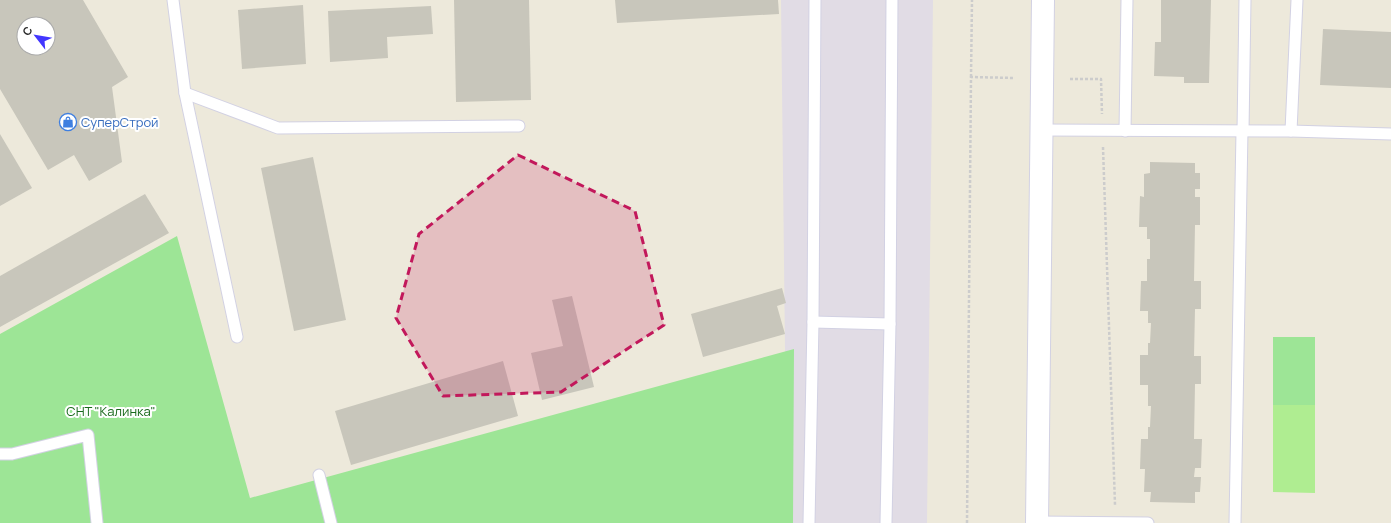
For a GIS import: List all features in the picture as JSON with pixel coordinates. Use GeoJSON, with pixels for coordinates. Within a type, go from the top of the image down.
{"type":"FeatureCollection","features":[{"type":"Feature","properties":{"kind":"street"},"geometry":{"type":"LineString","coordinates":[[1037,522],[1043,0]]}},
{"type":"Feature","properties":{"kind":"lane"},"geometry":{"type":"LineString","coordinates":[[173,0],[185,93],[237,337]]}},
{"type":"Feature","properties":{"kind":"lane"},"geometry":{"type":"LineString","coordinates":[[809,523],[813,322],[815,0]]}},
{"type":"Feature","properties":{"kind":"lane"},"geometry":{"type":"LineString","coordinates":[[886,523],[890,324],[892,0]]}},
{"type":"Feature","properties":{"kind":"lane"},"geometry":{"type":"LineString","coordinates":[[1125,131],[1127,0]]}},
{"type":"Feature","properties":{"kind":"lane"},"geometry":{"type":"LineString","coordinates":[[1235,523],[1245,0]]}},
{"type":"Feature","properties":{"kind":"lane"},"geometry":{"type":"LineString","coordinates":[[1291,131],[1297,0]]}},
{"type":"Feature","properties":{"kind":"lane"},"geometry":{"type":"LineString","coordinates":[[185,93],[278,128],[519,126]]}},
{"type":"Feature","properties":{"kind":"lane"},"geometry":{"type":"LineString","coordinates":[[1042,130],[1291,131],[1391,134]]}},
{"type":"Feature","properties":{"kind":"lane"},"geometry":{"type":"LineString","coordinates":[[813,322],[890,324]]}},
{"type":"Feature","properties":{"kind":"lane"},"geometry":{"type":"LineString","coordinates":[[0,454],[12,454],[88,435],[97,523]]}},
{"type":"Feature","properties":{"kind":"lane"},"geometry":{"type":"LineString","coordinates":[[319,475],[331,523]]}},
{"type":"Feature","properties":{"kind":"lane"},"geometry":{"type":"LineString","coordinates":[[1037,522],[1148,523]]}},
{"type":"Feature","properties":{"kind":"path"},"geometry":{"type":"LineString","coordinates":[[967,523],[972,0]]}},
{"type":"Feature","properties":{"kind":"path"},"geometry":{"type":"LineString","coordinates":[[971,78],[1015,78]]}},
{"type":"Feature","properties":{"kind":"path"},"geometry":{"type":"LineString","coordinates":[[1070,79],[1101,79],[1115,522]]}},
{"type":"Feature","properties":{"kind":"highlighted area"},"geometry":{"type":"Polygon","coordinates":[[[518,155],[635,211],[664,325],[561,392],[443,396],[396,318],[419,234],[518,155]]]}},
{"type":"Feature","properties":{"kind":"shaded area"},"geometry":{"type":"Polygon","coordinates":[[[781,0],[933,0],[927,523],[787,523],[781,0]]]}},
{"type":"Feature","properties":{"kind":"green space","name":"СНТ \"Калинка\""},"geometry":{"type":"Polygon","coordinates":[[[177,236],[250,498],[794,349],[793,523],[0,523],[0,334],[177,236]]]}},
{"type":"Feature","properties":{"kind":"green space"},"geometry":{"type":"Polygon","coordinates":[[[1273,337],[1315,337],[1315,405],[1273,405],[1273,337]]]}},
{"type":"Feature","properties":{"kind":"green space"},"geometry":{"type":"Polygon","coordinates":[[[1273,405],[1315,405],[1315,493],[1273,492],[1273,405]]]}},
{"type":"Feature","properties":{"kind":"building","name":"СуперСтрой"},"geometry":{"type":"Polygon","coordinates":[[[0,0],[83,0],[128,77],[112,87],[122,162],[89,181],[74,155],[48,170],[0,89],[0,0]]]}},
{"type":"Feature","properties":{"kind":"building"},"geometry":{"type":"Polygon","coordinates":[[[454,0],[529,0],[531,100],[456,102],[454,0]]]}},
{"type":"Feature","properties":{"kind":"building"},"geometry":{"type":"Polygon","coordinates":[[[615,0],[778,0],[779,14],[617,23],[615,0]]]}},
{"type":"Feature","properties":{"kind":"building"},"geometry":{"type":"Polygon","coordinates":[[[1161,0],[1211,0],[1209,83],[1184,83],[1184,77],[1154,76],[1155,42],[1161,42],[1161,0]]]}},
{"type":"Feature","properties":{"kind":"building"},"geometry":{"type":"Polygon","coordinates":[[[303,5],[306,64],[242,69],[238,10],[303,5]]]}},
{"type":"Feature","properties":{"kind":"building"},"geometry":{"type":"Polygon","coordinates":[[[431,6],[433,34],[387,37],[388,58],[330,62],[328,11],[431,6]]]}},
{"type":"Feature","properties":{"kind":"building"},"geometry":{"type":"Polygon","coordinates":[[[1323,29],[1391,32],[1391,88],[1320,85],[1323,29]]]}},
{"type":"Feature","properties":{"kind":"building"},"geometry":{"type":"Polygon","coordinates":[[[0,134],[32,188],[0,206],[0,134]]]}},
{"type":"Feature","properties":{"kind":"building"},"geometry":{"type":"Polygon","coordinates":[[[313,157],[346,320],[294,331],[261,168],[313,157]]]}},
{"type":"Feature","properties":{"kind":"building"},"geometry":{"type":"Polygon","coordinates":[[[1150,162],[1195,163],[1195,173],[1200,173],[1200,189],[1195,189],[1195,197],[1200,197],[1200,225],[1195,225],[1194,281],[1201,281],[1201,309],[1195,309],[1194,356],[1201,356],[1201,384],[1195,384],[1194,439],[1202,439],[1201,468],[1195,468],[1194,477],[1201,477],[1200,492],[1195,492],[1195,503],[1150,502],[1151,492],[1144,492],[1145,469],[1140,469],[1141,439],[1148,439],[1151,406],[1148,406],[1148,385],[1140,385],[1140,355],[1148,355],[1148,343],[1150,343],[1151,323],[1148,323],[1148,311],[1140,311],[1141,281],[1147,281],[1147,259],[1150,259],[1150,239],[1147,239],[1147,227],[1139,227],[1140,196],[1144,197],[1144,174],[1150,173],[1150,162]]]}},
{"type":"Feature","properties":{"kind":"building"},"geometry":{"type":"Polygon","coordinates":[[[145,194],[169,233],[0,327],[0,276],[145,194]]]}},
{"type":"Feature","properties":{"kind":"building"},"geometry":{"type":"Polygon","coordinates":[[[782,288],[786,303],[777,306],[785,334],[703,357],[691,314],[782,288]]]}},
{"type":"Feature","properties":{"kind":"building"},"geometry":{"type":"Polygon","coordinates":[[[572,296],[594,387],[542,400],[531,353],[563,346],[552,300],[572,296]]]}},
{"type":"Feature","properties":{"kind":"building"},"geometry":{"type":"Polygon","coordinates":[[[503,361],[518,416],[351,465],[335,411],[503,361]]]}},
{"type":"Feature","properties":{"kind":"place","name":"СуперСтрой"},"geometry":{"type":"Point","coordinates":[68,122]}}]}
